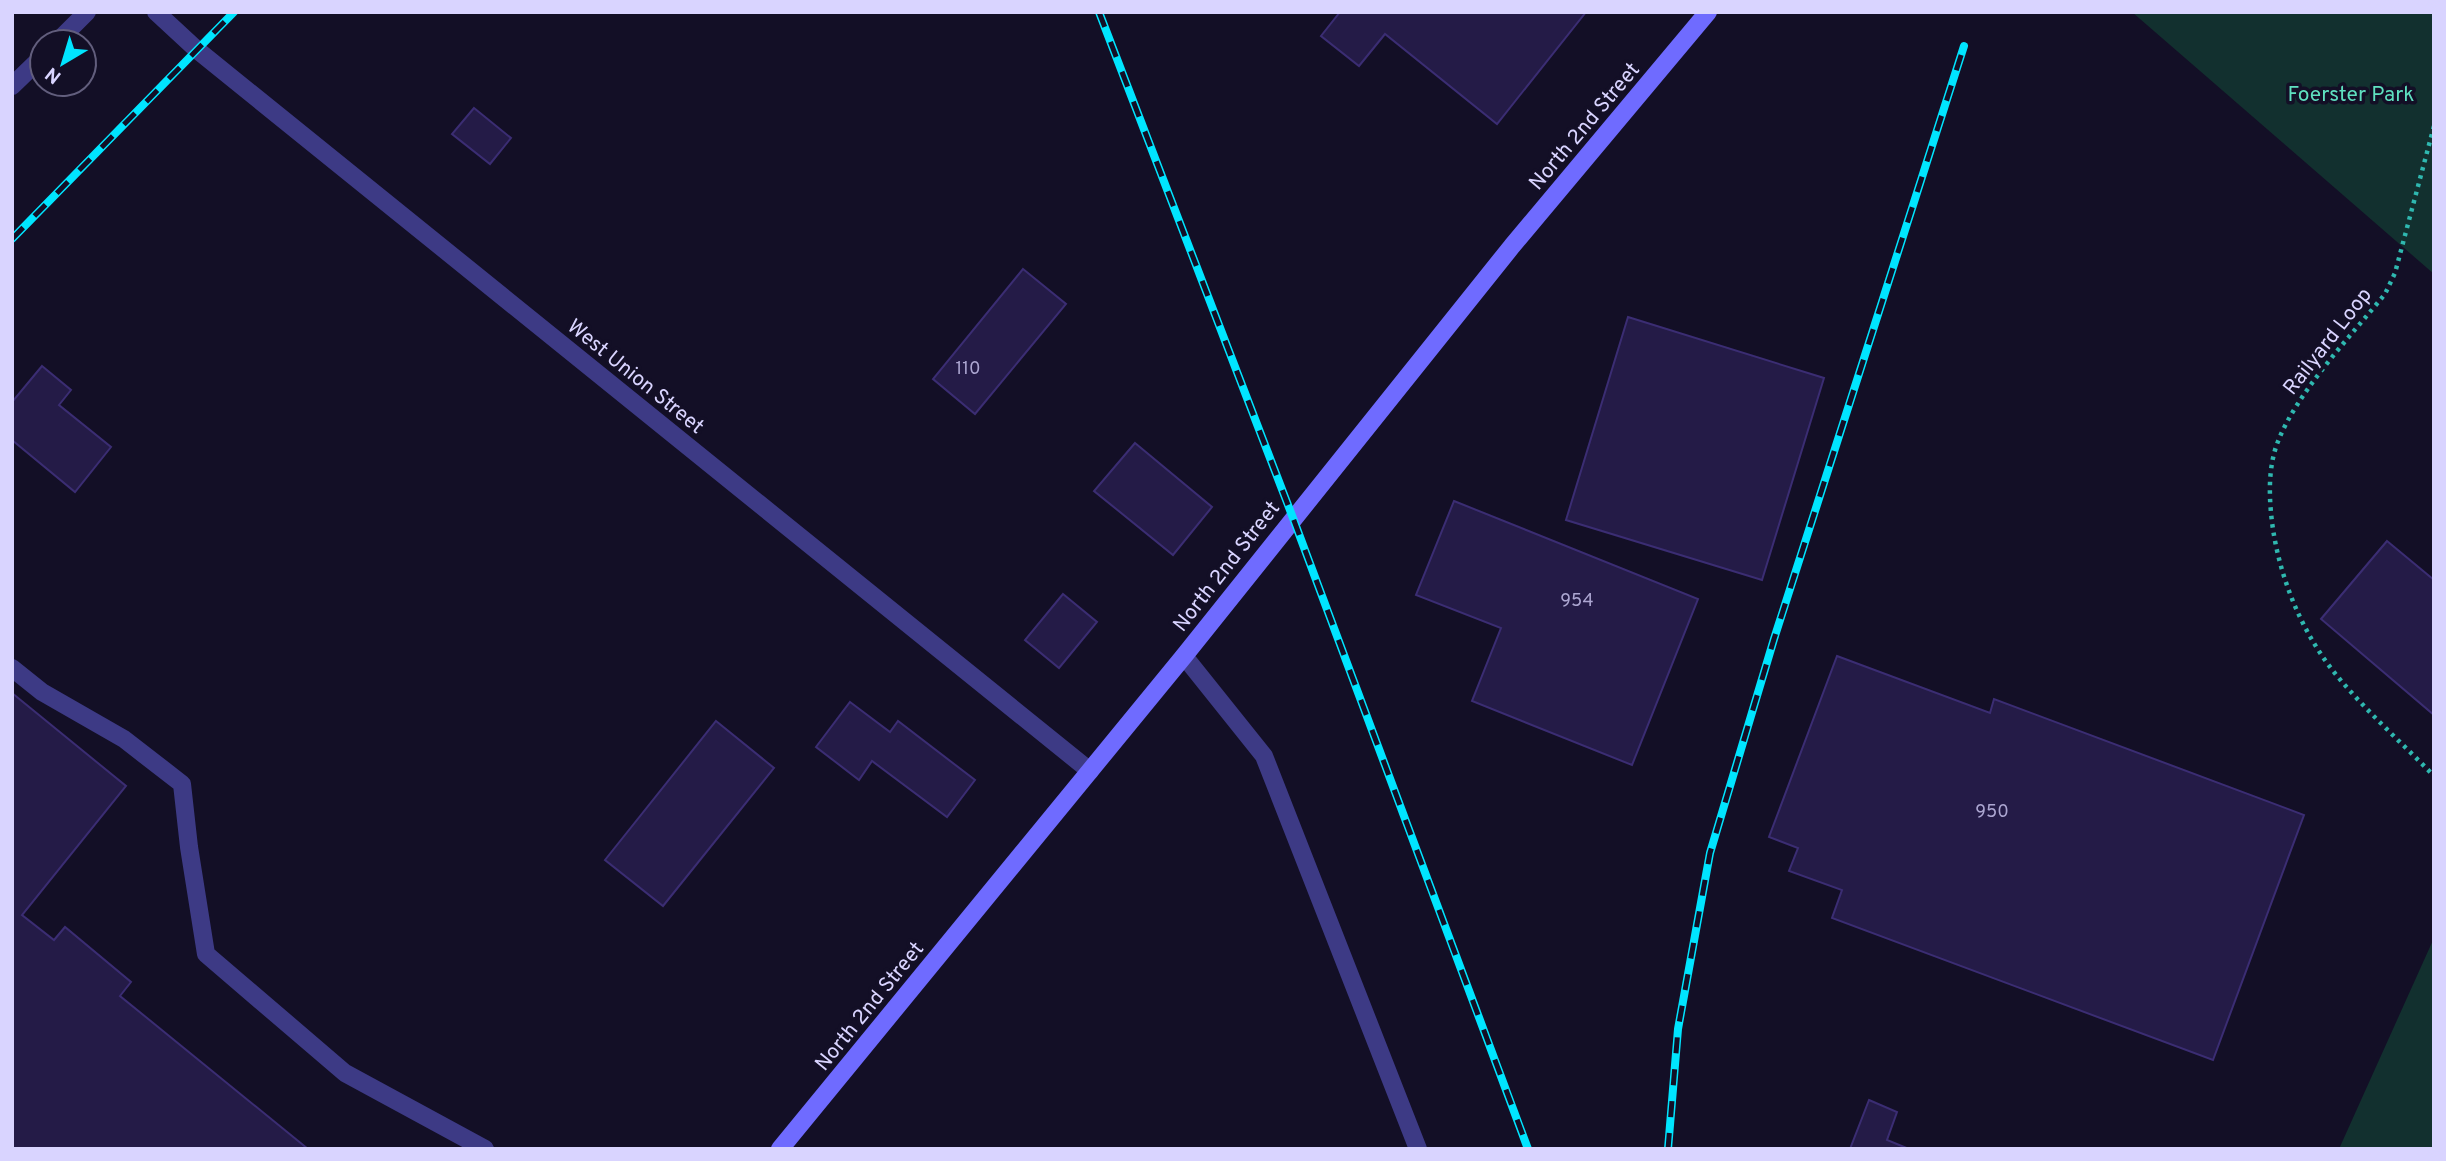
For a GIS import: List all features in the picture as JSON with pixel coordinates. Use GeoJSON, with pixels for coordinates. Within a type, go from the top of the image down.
{"type":"FeatureCollection","features":[{"type":"Feature","properties":{"kind":"main road","name":"North 2nd Street"},"geometry":{"type":"LineString","coordinates":[[780,1149],[1090,772],[1512,246],[1708,12]]}},
{"type":"Feature","properties":{"kind":"street"},"geometry":{"type":"LineString","coordinates":[[71,28],[87,12]]}},
{"type":"Feature","properties":{"kind":"street","name":"West Union Street"},"geometry":{"type":"LineString","coordinates":[[156,12],[218,67],[1090,772]]}},
{"type":"Feature","properties":{"kind":"street"},"geometry":{"type":"LineString","coordinates":[[12,86],[28,71]]}},
{"type":"Feature","properties":{"kind":"street"},"geometry":{"type":"LineString","coordinates":[[1184,656],[1264,756],[1418,1149]]}},
{"type":"Feature","properties":{"kind":"street"},"geometry":{"type":"LineString","coordinates":[[12,668],[42,692],[124,739],[182,784],[206,954],[345,1073],[485,1149]]}},
{"type":"Feature","properties":{"kind":"path","name":"Railyard Loop"},"geometry":{"type":"LineString","coordinates":[[2434,126],[2395,273],[2385,294],[2297,404],[2276,445],[2269,492],[2276,552],[2295,606],[2312,639],[2338,676],[2434,776]]}},
{"type":"Feature","properties":{"kind":"green space","name":"Foerster Park"},"geometry":{"type":"Polygon","coordinates":[[[2132,12],[2434,12],[2434,274],[2132,12]]]}},
{"type":"Feature","properties":{"kind":"green space"},"geometry":{"type":"Polygon","coordinates":[[[2434,938],[2434,1149],[2339,1149],[2434,938]]]}},
{"type":"Feature","properties":{"kind":"building"},"geometry":{"type":"Polygon","coordinates":[[[1340,12],[1586,12],[1497,124],[1385,34],[1359,66],[1321,36],[1340,12]]]}},
{"type":"Feature","properties":{"kind":"building"},"geometry":{"type":"Polygon","coordinates":[[[474,108],[511,138],[490,164],[452,134],[474,108]]]}},
{"type":"Feature","properties":{"kind":"building"},"geometry":{"type":"Polygon","coordinates":[[[1023,269],[1066,304],[975,414],[933,379],[1023,269]]]}},
{"type":"Feature","properties":{"kind":"building"},"geometry":{"type":"Polygon","coordinates":[[[1628,317],[1824,378],[1762,580],[1566,520],[1628,317]]]}},
{"type":"Feature","properties":{"kind":"building"},"geometry":{"type":"Polygon","coordinates":[[[42,366],[71,390],[59,405],[111,447],[75,492],[12,440],[12,402],[42,366]]]}},
{"type":"Feature","properties":{"kind":"building"},"geometry":{"type":"Polygon","coordinates":[[[1135,443],[1212,507],[1173,555],[1094,491],[1135,443]]]}},
{"type":"Feature","properties":{"kind":"building"},"geometry":{"type":"Polygon","coordinates":[[[1454,501],[1698,599],[1632,765],[1472,701],[1501,628],[1416,595],[1454,501]]]}},
{"type":"Feature","properties":{"kind":"building"},"geometry":{"type":"Polygon","coordinates":[[[2387,541],[2434,580],[2434,715],[2321,619],[2387,541]]]}},
{"type":"Feature","properties":{"kind":"building"},"geometry":{"type":"Polygon","coordinates":[[[1063,594],[1097,622],[1059,668],[1025,640],[1063,594]]]}},
{"type":"Feature","properties":{"kind":"building"},"geometry":{"type":"Polygon","coordinates":[[[1837,656],[1990,713],[1994,699],[2304,815],[2213,1060],[1832,918],[1842,890],[1789,871],[1798,848],[1769,837],[1837,656]]]}},
{"type":"Feature","properties":{"kind":"building"},"geometry":{"type":"Polygon","coordinates":[[[12,693],[126,786],[22,915],[54,940],[65,927],[131,982],[120,996],[308,1149],[12,1149],[12,693]]]}},
{"type":"Feature","properties":{"kind":"building"},"geometry":{"type":"Polygon","coordinates":[[[850,702],[890,732],[898,721],[975,780],[947,817],[872,761],[859,780],[816,747],[850,702]]]}},
{"type":"Feature","properties":{"kind":"building"},"geometry":{"type":"Polygon","coordinates":[[[716,721],[774,768],[663,906],[605,860],[716,721]]]}},
{"type":"Feature","properties":{"kind":"building"},"geometry":{"type":"Polygon","coordinates":[[[1869,1100],[1897,1112],[1887,1140],[1909,1149],[1850,1149],[1869,1100]]]}},
{"type":"Feature","properties":{"kind":"railway"},"geometry":{"type":"LineString","coordinates":[[12,239],[234,12]]}},
{"type":"Feature","properties":{"kind":"railway"},"geometry":{"type":"LineString","coordinates":[[1099,12],[1293,518],[1528,1149]]}},
{"type":"Feature","properties":{"kind":"railway"},"geometry":{"type":"LineString","coordinates":[[1668,1149],[1678,1029],[1710,853],[1774,639],[1964,46]]}}]}
